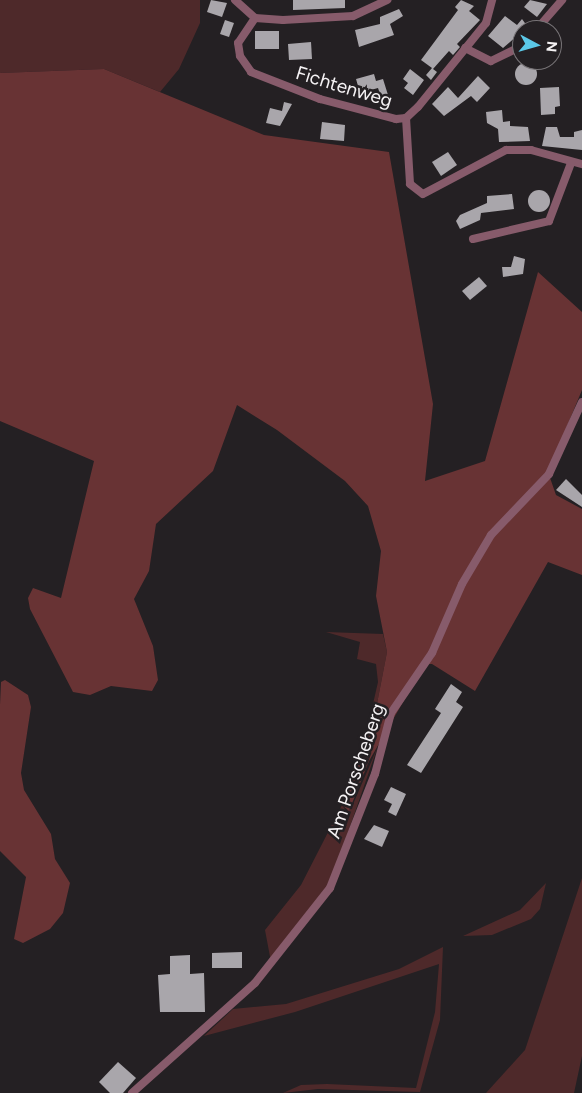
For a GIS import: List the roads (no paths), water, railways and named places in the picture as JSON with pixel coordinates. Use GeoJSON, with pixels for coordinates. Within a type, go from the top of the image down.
{"type":"FeatureCollection","features":[{"type":"Feature","properties":{"kind":"street"},"geometry":{"type":"LineString","coordinates":[[235,0],[255,18],[339,18],[366,12],[387,0]]}},
{"type":"Feature","properties":{"kind":"street","name":"Fichtenweg"},"geometry":{"type":"LineString","coordinates":[[255,18],[238,43],[240,56],[251,72],[369,115],[406,118],[487,21],[492,0]]}},
{"type":"Feature","properties":{"kind":"street"},"geometry":{"type":"LineString","coordinates":[[545,20],[562,0]]}},
{"type":"Feature","properties":{"kind":"street"},"geometry":{"type":"LineString","coordinates":[[466,48],[492,61],[512,51]]}},
{"type":"Feature","properties":{"kind":"street"},"geometry":{"type":"LineString","coordinates":[[406,118],[410,184],[423,194],[436,191],[497,152],[531,150],[571,163],[582,164]]}},
{"type":"Feature","properties":{"kind":"street"},"geometry":{"type":"LineString","coordinates":[[473,239],[549,220],[571,163]]}},
{"type":"Feature","properties":{"kind":"street","name":"Am Porscheberg"},"geometry":{"type":"LineString","coordinates":[[132,1093],[255,983],[325,896],[372,781],[390,713],[432,653],[462,584],[490,535],[549,474],[582,402]]}}]}
